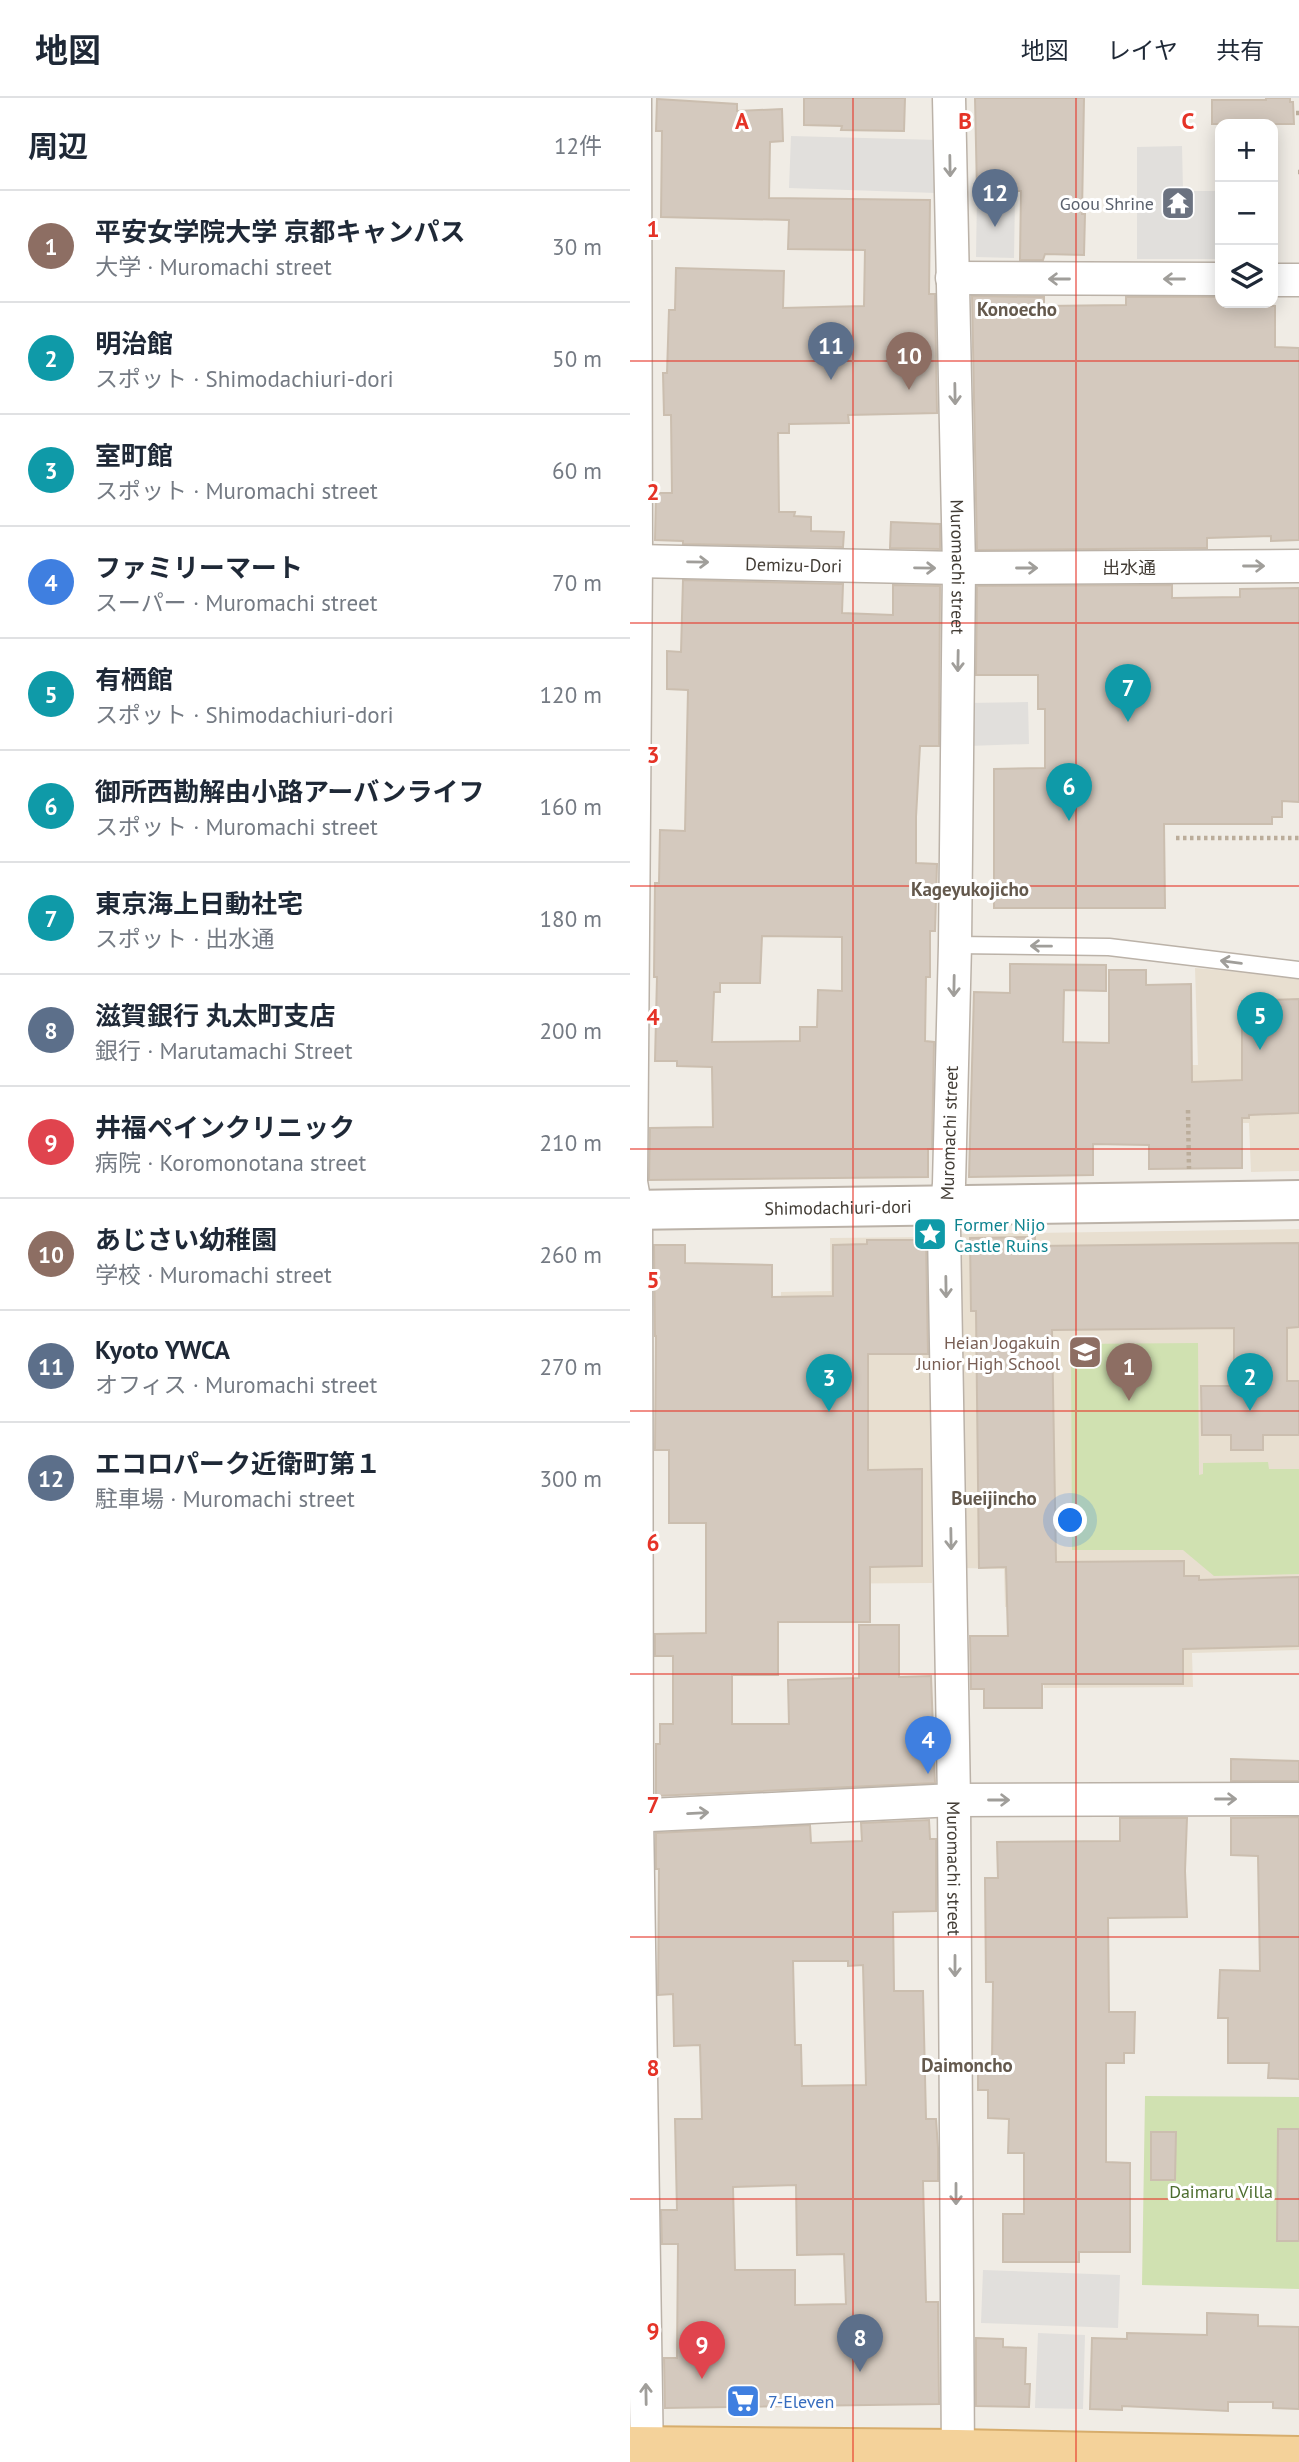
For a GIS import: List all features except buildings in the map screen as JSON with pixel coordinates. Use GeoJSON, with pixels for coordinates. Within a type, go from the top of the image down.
{"type":"FeatureCollection","features":[{"type":"Feature","properties":{"kind":"main road"},"geometry":{"type":"LineString","coordinates":[[641,2452],[1245,2459],[1299,2456]]}},
{"type":"Feature","properties":{"kind":"street"},"geometry":{"type":"LineString","coordinates":[[635,98],[631,1182],[633,1816],[641,2452]]}},
{"type":"Feature","properties":{"kind":"street","name":"Muromachi street"},"geometry":{"type":"LineString","coordinates":[[949,98],[959,568],[955,945],[944,1229],[954,1800],[958,2456]]}},
{"type":"Feature","properties":{"kind":"street"},"geometry":{"type":"LineString","coordinates":[[952,278],[1215,279]]}},
{"type":"Feature","properties":{"kind":"street"},"geometry":{"type":"LineString","coordinates":[[1278,280],[1299,280]]}},
{"type":"Feature","properties":{"kind":"street","name":"Demizu-Dori"},"geometry":{"type":"LineString","coordinates":[[633,560],[959,568]]}},
{"type":"Feature","properties":{"kind":"street","name":"出水通"},"geometry":{"type":"LineString","coordinates":[[959,568],[1299,566]]}},
{"type":"Feature","properties":{"kind":"street","name":"Shimodachiuri-dori"},"geometry":{"type":"LineString","coordinates":[[633,1210],[1299,1200]]}},
{"type":"Feature","properties":{"kind":"street"},"geometry":{"type":"LineString","coordinates":[[633,1816],[954,1800],[1299,1799]]}},
{"type":"Feature","properties":{"kind":"lane"},"geometry":{"type":"LineString","coordinates":[[955,945],[1109,947],[1299,970]]}},
{"type":"Feature","properties":{"kind":"path"},"geometry":{"type":"LineString","coordinates":[[1176,838],[1299,838]]}},
{"type":"Feature","properties":{"kind":"path"},"geometry":{"type":"LineString","coordinates":[[1188,1110],[1189,1180]]}},
{"type":"Feature","properties":{"kind":"shaded area"},"geometry":{"type":"Polygon","coordinates":[[[791,136],[938,140],[936,193],[789,188],[791,136]]]}},
{"type":"Feature","properties":{"kind":"shaded area"},"geometry":{"type":"Polygon","coordinates":[[[1182,146],[1183,191],[1215,191],[1215,259],[1137,259],[1137,147],[1182,146]]]}},
{"type":"Feature","properties":{"kind":"shaded area"},"geometry":{"type":"Polygon","coordinates":[[[977,196],[1015,196],[1014,258],[976,257],[977,196]]]}},
{"type":"Feature","properties":{"kind":"shaded area"},"geometry":{"type":"Polygon","coordinates":[[[1028,702],[1029,744],[968,746],[967,703],[1028,702]]]}},
{"type":"Feature","properties":{"kind":"shaded area"},"geometry":{"type":"Polygon","coordinates":[[[1195,968],[1299,977],[1299,1171],[1251,1172],[1249,1123],[1190,1123],[1188,1065],[1198,1065],[1195,968]]]}},
{"type":"Feature","properties":{"kind":"shaded area"},"geometry":{"type":"Polygon","coordinates":[[[1299,1229],[1299,1650],[1192,1653],[1193,1687],[1044,1688],[1040,1607],[1005,1607],[1004,1569],[963,1568],[956,1234],[1299,1229]]]}},
{"type":"Feature","properties":{"kind":"shaded area"},"geometry":{"type":"Polygon","coordinates":[[[929,1237],[932,1583],[783,1584],[781,1292],[831,1291],[830,1238],[929,1237]]]}},
{"type":"Feature","properties":{"kind":"shaded area"},"geometry":{"type":"Polygon","coordinates":[[[983,2270],[1120,2275],[1118,2328],[981,2323],[983,2270]]]}},
{"type":"Feature","properties":{"kind":"shaded area"},"geometry":{"type":"Polygon","coordinates":[[[1038,2333],[1085,2335],[1083,2409],[1035,2408],[1038,2333]]]}},
{"type":"Feature","properties":{"kind":"green space"},"geometry":{"type":"Polygon","coordinates":[[[1198,1343],[1199,1475],[1203,1474],[1203,1463],[1268,1462],[1269,1469],[1299,1469],[1299,1574],[1214,1576],[1183,1550],[1072,1550],[1071,1344],[1198,1343]]]}},
{"type":"Feature","properties":{"kind":"green space","name":"Daimaru Villa"},"geometry":{"type":"Polygon","coordinates":[[[1145,2096],[1299,2097],[1299,2289],[1142,2285],[1145,2096]]]}},
{"type":"Feature","properties":{"kind":"place","name":"Goou Shrine"},"geometry":{"type":"Point","coordinates":[1178,203]}},
{"type":"Feature","properties":{"kind":"place","name":"エコロパーク近衛町第１"},"geometry":{"type":"Point","coordinates":[995,227]}},
{"type":"Feature","properties":{"kind":"place","name":"Kyoto YWCA"},"geometry":{"type":"Point","coordinates":[831,380]}},
{"type":"Feature","properties":{"kind":"place","name":"あじさい幼稚園"},"geometry":{"type":"Point","coordinates":[909,390]}},
{"type":"Feature","properties":{"kind":"place","name":"東京海上日動社宅"},"geometry":{"type":"Point","coordinates":[1128,722]}},
{"type":"Feature","properties":{"kind":"place","name":"御所西勘解由小路アーバンライフ"},"geometry":{"type":"Point","coordinates":[1069,821]}},
{"type":"Feature","properties":{"kind":"place","name":"有栖館"},"geometry":{"type":"Point","coordinates":[1260,1050]}},
{"type":"Feature","properties":{"kind":"place","name":"Former Nijo Castle Ruins"},"geometry":{"type":"Point","coordinates":[930,1234]}},
{"type":"Feature","properties":{"kind":"place","name":"Heian Jogakuin Junior High School"},"geometry":{"type":"Point","coordinates":[1085,1352]}},
{"type":"Feature","properties":{"kind":"place","name":"平安女学院大学 京都キャンパス"},"geometry":{"type":"Point","coordinates":[1129,1401]}},
{"type":"Feature","properties":{"kind":"place","name":"明治館"},"geometry":{"type":"Point","coordinates":[1250,1411]}},
{"type":"Feature","properties":{"kind":"place","name":"室町館"},"geometry":{"type":"Point","coordinates":[829,1412]}},
{"type":"Feature","properties":{"kind":"place","name":"ファミリーマート"},"geometry":{"type":"Point","coordinates":[928,1774]}},
{"type":"Feature","properties":{"kind":"place","name":"滋賀銀行 丸太町支店"},"geometry":{"type":"Point","coordinates":[860,2372]}},
{"type":"Feature","properties":{"kind":"place","name":"井福ペインクリニック"},"geometry":{"type":"Point","coordinates":[702,2379]}},
{"type":"Feature","properties":{"kind":"place","name":"7-Eleven"},"geometry":{"type":"Point","coordinates":[743,2401]}},
{"type":"Feature","properties":{"kind":"district","name":"Konoecho"},"geometry":{"type":"Point","coordinates":[1017,309]}},
{"type":"Feature","properties":{"kind":"district","name":"Kageyukojicho"},"geometry":{"type":"Point","coordinates":[970,889]}},
{"type":"Feature","properties":{"kind":"district","name":"Bueijincho"},"geometry":{"type":"Point","coordinates":[994,1498]}},
{"type":"Feature","properties":{"kind":"district","name":"Daimoncho"},"geometry":{"type":"Point","coordinates":[967,2065]}}]}
